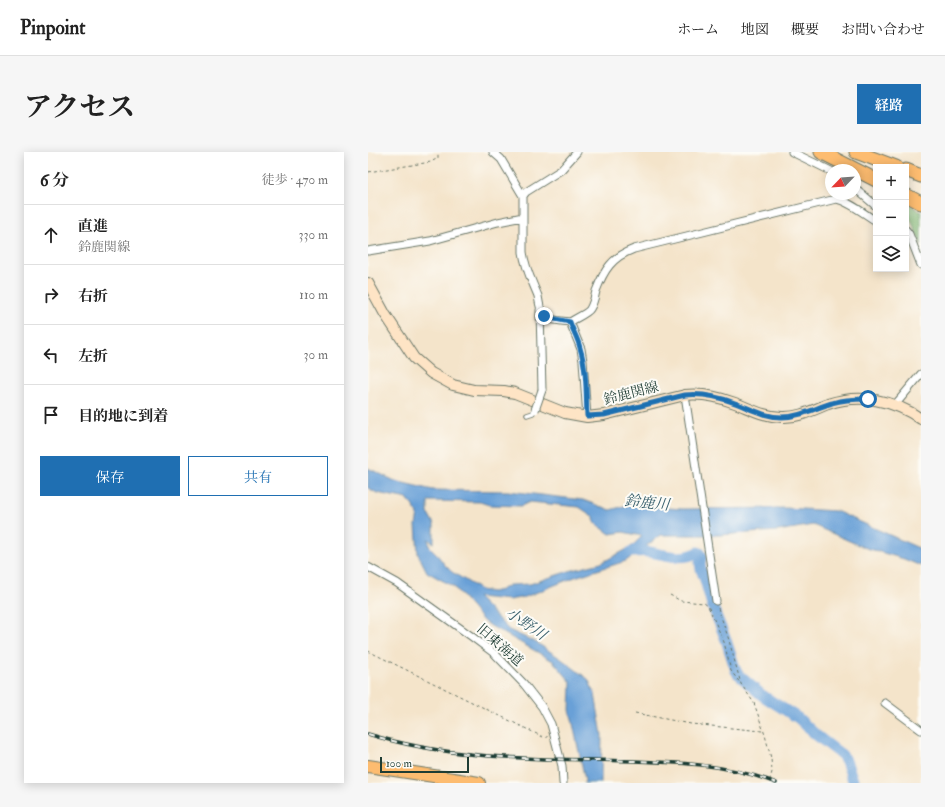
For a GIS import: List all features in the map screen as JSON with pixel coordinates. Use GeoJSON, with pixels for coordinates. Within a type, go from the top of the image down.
{"type":"FeatureCollection","features":[{"type":"Feature","properties":{"kind":"highway"},"geometry":{"type":"LineString","coordinates":[[821,152],[873,178]]}},
{"type":"Feature","properties":{"kind":"highway"},"geometry":{"type":"LineString","coordinates":[[840,152],[873,168]]}},
{"type":"Feature","properties":{"kind":"highway"},"geometry":{"type":"LineString","coordinates":[[856,152],[888,164]]}},
{"type":"Feature","properties":{"kind":"highway"},"geometry":{"type":"LineString","coordinates":[[909,171],[921,176]]}},
{"type":"Feature","properties":{"kind":"highway"},"geometry":{"type":"LineString","coordinates":[[909,188],[921,194]]}},
{"type":"Feature","properties":{"kind":"highway"},"geometry":{"type":"LineString","coordinates":[[909,197],[921,203]]}},
{"type":"Feature","properties":{"kind":"highway"},"geometry":{"type":"LineString","coordinates":[[368,766],[479,783]]}},
{"type":"Feature","properties":{"kind":"main road","name":"鈴鹿関線"},"geometry":{"type":"LineString","coordinates":[[368,283],[385,314],[414,358],[441,380],[463,388],[515,393],[565,413],[587,416],[604,415],[685,395],[702,394],[719,398],[763,414],[781,417],[799,415],[831,403],[855,399],[879,400],[895,405],[921,419]]}},
{"type":"Feature","properties":{"kind":"street"},"geometry":{"type":"LineString","coordinates":[[493,152],[501,160],[523,196],[522,252],[542,313],[544,316],[550,318],[570,322],[590,310],[601,279],[607,268],[615,259],[634,249],[836,200],[846,203],[873,219]]}},
{"type":"Feature","properties":{"kind":"street"},"geometry":{"type":"LineString","coordinates":[[523,196],[526,192],[561,170],[577,152]]}},
{"type":"Feature","properties":{"kind":"street"},"geometry":{"type":"LineString","coordinates":[[792,152],[825,168]]}},
{"type":"Feature","properties":{"kind":"street"},"geometry":{"type":"LineString","coordinates":[[861,193],[873,203]]}},
{"type":"Feature","properties":{"kind":"street"},"geometry":{"type":"LineString","coordinates":[[368,251],[430,241],[498,222],[523,217]]}},
{"type":"Feature","properties":{"kind":"street"},"geometry":{"type":"LineString","coordinates":[[907,236],[910,247],[921,265]]}},
{"type":"Feature","properties":{"kind":"street"},"geometry":{"type":"LineString","coordinates":[[535,410],[542,390],[541,308]]}},
{"type":"Feature","properties":{"kind":"street"},"geometry":{"type":"LineString","coordinates":[[570,322],[581,349],[587,416]]}},
{"type":"Feature","properties":{"kind":"street"},"geometry":{"type":"LineString","coordinates":[[895,405],[921,374]]}},
{"type":"Feature","properties":{"kind":"street"},"geometry":{"type":"LineString","coordinates":[[685,395],[716,601]]}},
{"type":"Feature","properties":{"kind":"street","name":"旧東海道"},"geometry":{"type":"LineString","coordinates":[[368,567],[397,583],[495,654],[524,684],[542,707],[551,724],[562,766],[562,783]]}},
{"type":"Feature","properties":{"kind":"street"},"geometry":{"type":"LineString","coordinates":[[885,703],[921,730]]}},
{"type":"Feature","properties":{"kind":"lane"},"geometry":{"type":"LineString","coordinates":[[528,415],[535,410]]}},
{"type":"Feature","properties":{"kind":"path"},"geometry":{"type":"LineString","coordinates":[[368,172],[431,162],[438,158],[438,152]]}},
{"type":"Feature","properties":{"kind":"path"},"geometry":{"type":"LineString","coordinates":[[670,595],[681,600],[704,603],[708,606],[724,642],[731,671],[754,704],[771,758],[772,772],[769,783]]}},
{"type":"Feature","properties":{"kind":"path"},"geometry":{"type":"LineString","coordinates":[[716,601],[740,674],[741,684]]}},
{"type":"Feature","properties":{"kind":"path"},"geometry":{"type":"LineString","coordinates":[[368,651],[543,737],[555,736]]}},
{"type":"Feature","properties":{"kind":"path"},"geometry":{"type":"LineString","coordinates":[[634,713],[691,724],[763,731]]}},
{"type":"Feature","properties":{"kind":"green space"},"geometry":{"type":"Polygon","coordinates":[[[909,204],[921,212],[921,245],[909,215],[909,204]]]}},
{"type":"Feature","properties":{"kind":"water"},"geometry":{"type":"Polygon","coordinates":[[[368,468],[395,481],[433,490],[509,491],[583,500],[610,510],[628,505],[682,509],[786,508],[836,511],[921,549],[921,566],[904,559],[863,547],[813,525],[778,531],[719,535],[661,535],[626,561],[575,577],[525,597],[509,600],[477,597],[509,630],[537,643],[588,679],[595,694],[602,735],[601,783],[584,783],[585,780],[570,710],[571,682],[553,661],[484,622],[454,587],[427,572],[418,554],[416,525],[418,514],[408,499],[377,493],[368,488],[368,468]],[[428,501],[428,513],[434,524],[434,543],[428,539],[430,547],[452,572],[481,590],[492,592],[501,590],[509,585],[530,584],[569,571],[601,563],[631,547],[642,536],[623,532],[610,534],[595,523],[594,517],[579,507],[530,502],[521,506],[489,505],[480,502],[428,501]]]}},
{"type":"Feature","properties":{"kind":"waterway"},"geometry":{"type":"LineString","coordinates":[[631,552],[648,552],[680,557],[692,555],[698,552],[700,553],[702,556],[700,563],[701,569],[712,605],[738,674]]}},
{"type":"Feature","properties":{"kind":"waterway"},"geometry":{"type":"LineString","coordinates":[[742,678],[763,696],[798,718],[816,735],[842,755],[846,761],[854,783]]}},
{"type":"Feature","properties":{"kind":"railway"},"geometry":{"type":"LineString","coordinates":[[368,734],[424,748],[481,755],[538,759],[664,762],[710,766],[754,775],[776,783]]}},
{"type":"Feature","properties":{"kind":"route"},"geometry":{"type":"LineString","coordinates":[[544,316],[570,322],[577,338],[583,361],[587,416],[594,417],[604,415],[693,394],[702,394],[719,398],[763,414],[781,417],[799,415],[842,400],[868,399]]}},
{"type":"Feature","properties":{"kind":"water label","name":"鈴鹿川"},"geometry":{"type":"Point","coordinates":[647,503]}},
{"type":"Feature","properties":{"kind":"water label","name":"小野川"},"geometry":{"type":"Point","coordinates":[526,624]}}]}
